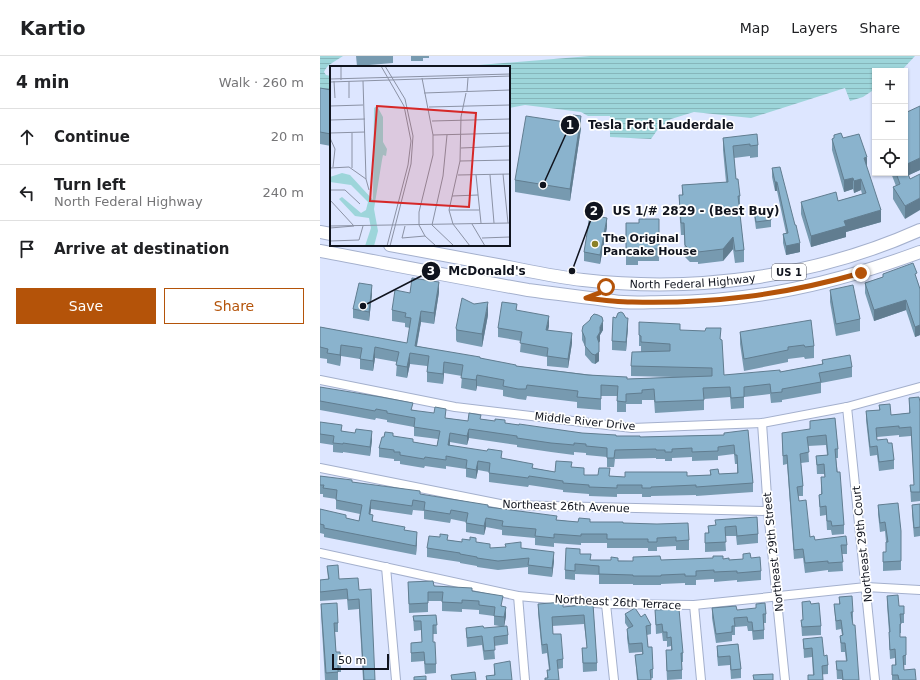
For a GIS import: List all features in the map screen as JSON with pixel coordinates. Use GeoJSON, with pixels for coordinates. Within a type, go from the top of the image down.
{"type":"FeatureCollection","features":[{"type":"Feature","properties":{"kind":"main road","name":"North Federal Highway"},"geometry":{"type":"LineString","coordinates":[[395,246],[553,276],[632,284],[674,284],[714,282],[770,276],[827,263],[854,255],[920,230]]}},
{"type":"Feature","properties":{"kind":"main road"},"geometry":{"type":"LineString","coordinates":[[320,232],[330,234]]}},
{"type":"Feature","properties":{"kind":"main road"},"geometry":{"type":"LineString","coordinates":[[890,263],[903,252],[906,244],[906,236]]}},
{"type":"Feature","properties":{"kind":"main road","name":"North Federal Highway"},"geometry":{"type":"LineString","coordinates":[[320,251],[509,286],[586,298],[632,302],[678,302],[746,298],[819,284],[890,263],[920,252]]}},
{"type":"Feature","properties":{"kind":"main road"},"geometry":{"type":"LineString","coordinates":[[586,298],[599,293],[609,282]]}},
{"type":"Feature","properties":{"kind":"main road"},"geometry":{"type":"LineString","coordinates":[[610,300],[615,292],[632,284]]}},
{"type":"Feature","properties":{"kind":"street","name":"Middle River Drive"},"geometry":{"type":"LineString","coordinates":[[320,380],[455,407],[632,428],[762,423],[847,407],[920,387]]}},
{"type":"Feature","properties":{"kind":"street","name":"Northeast 29th Court"},"geometry":{"type":"LineString","coordinates":[[847,407],[875,680]]}},
{"type":"Feature","properties":{"kind":"street","name":"Northeast 29th Street"},"geometry":{"type":"LineString","coordinates":[[762,423],[768,511],[785,680]]}},
{"type":"Feature","properties":{"kind":"street","name":"Northeast 26th Avenue"},"geometry":{"type":"LineString","coordinates":[[320,468],[505,505],[768,511]]}},
{"type":"Feature","properties":{"kind":"street","name":"Northeast 26th Terrace"},"geometry":{"type":"LineString","coordinates":[[320,554],[518,596],[606,604],[694,605],[866,587],[920,590]]}},
{"type":"Feature","properties":{"kind":"street"},"geometry":{"type":"LineString","coordinates":[[386,567],[396,680]]}},
{"type":"Feature","properties":{"kind":"street"},"geometry":{"type":"LineString","coordinates":[[518,596],[525,680]]}},
{"type":"Feature","properties":{"kind":"street"},"geometry":{"type":"LineString","coordinates":[[606,604],[614,680]]}},
{"type":"Feature","properties":{"kind":"street"},"geometry":{"type":"LineString","coordinates":[[694,605],[701,680]]}},
{"type":"Feature","properties":{"kind":"shaded area"},"geometry":{"type":"Polygon","coordinates":[[[320,56],[343,56],[325,69],[324,72],[326,75],[330,76],[330,92],[320,92],[320,56]]]}},
{"type":"Feature","properties":{"kind":"shaded area"},"geometry":{"type":"Polygon","coordinates":[[[590,56],[915,56],[904,68],[872,68],[872,91],[863,97],[850,101],[845,88],[751,118],[694,112],[671,119],[658,129],[651,139],[610,137],[610,116],[588,116],[581,112],[525,105],[510,108],[510,66],[466,66],[590,56]]]}},
{"type":"Feature","properties":{"kind":"building"},"geometry":{"type":"Polygon","coordinates":[[[320,88],[330,90],[330,134],[320,132],[320,88]]]}},
{"type":"Feature","properties":{"kind":"building"},"geometry":{"type":"Polygon","coordinates":[[[920,106],[920,158],[908,164],[908,140],[908,112],[920,106]]]}},
{"type":"Feature","properties":{"kind":"building"},"geometry":{"type":"Polygon","coordinates":[[[573,115],[581,116],[570,189],[515,180],[526,116],[572,123],[573,115]]]}},
{"type":"Feature","properties":{"kind":"building"},"geometry":{"type":"Polygon","coordinates":[[[841,133],[843,138],[859,134],[867,157],[864,158],[881,210],[844,221],[846,226],[811,236],[801,202],[836,192],[838,201],[866,193],[861,179],[854,181],[853,178],[844,180],[832,139],[834,138],[834,135],[841,133]]]}},
{"type":"Feature","properties":{"kind":"building"},"geometry":{"type":"Polygon","coordinates":[[[757,134],[758,145],[750,146],[750,144],[733,146],[736,179],[738,179],[740,196],[738,196],[744,250],[735,251],[733,237],[723,249],[698,252],[698,250],[690,250],[685,245],[684,223],[681,223],[679,195],[683,195],[682,185],[728,182],[723,138],[757,134]]]}},
{"type":"Feature","properties":{"kind":"building"},"geometry":{"type":"Polygon","coordinates":[[[780,167],[800,243],[786,246],[783,234],[788,233],[777,182],[775,182],[772,168],[780,167]]]}},
{"type":"Feature","properties":{"kind":"building"},"geometry":{"type":"Polygon","coordinates":[[[908,174],[910,179],[920,174],[920,198],[905,206],[893,187],[900,184],[897,176],[908,176],[908,174]]]}},
{"type":"Feature","properties":{"kind":"building"},"geometry":{"type":"Polygon","coordinates":[[[769,207],[771,220],[756,222],[754,209],[769,207]]]}},
{"type":"Feature","properties":{"kind":"building","name":"The Original Pancake House"},"geometry":{"type":"Polygon","coordinates":[[[590,215],[607,218],[600,255],[584,252],[590,215]]]}},
{"type":"Feature","properties":{"kind":"building"},"geometry":{"type":"Polygon","coordinates":[[[639,219],[659,219],[659,249],[637,249],[638,253],[626,253],[626,223],[639,223],[639,219]]]}},
{"type":"Feature","properties":{"kind":"building"},"geometry":{"type":"Polygon","coordinates":[[[913,263],[917,273],[915,274],[920,289],[920,325],[915,327],[906,300],[874,310],[865,283],[883,277],[883,274],[913,263]]]}},
{"type":"Feature","properties":{"kind":"building"},"geometry":{"type":"Polygon","coordinates":[[[412,278],[439,282],[434,313],[421,311],[415,346],[480,357],[516,366],[588,375],[627,377],[627,379],[712,376],[712,368],[631,366],[632,352],[670,351],[670,344],[641,342],[641,336],[639,335],[639,322],[680,324],[680,330],[705,331],[706,328],[721,328],[720,339],[722,340],[724,375],[780,370],[780,372],[823,364],[822,360],[850,355],[852,367],[819,373],[821,382],[782,389],[782,392],[771,393],[770,384],[744,387],[744,397],[731,398],[730,387],[703,388],[704,400],[655,402],[654,389],[642,390],[642,393],[626,394],[626,402],[617,401],[618,386],[601,385],[601,399],[577,397],[578,391],[527,385],[526,389],[518,389],[503,386],[504,380],[477,375],[476,380],[461,378],[463,365],[444,362],[443,374],[427,372],[429,356],[410,353],[407,367],[396,365],[399,352],[375,347],[373,361],[360,359],[362,348],[341,345],[340,355],[327,353],[328,349],[320,347],[320,327],[407,343],[411,318],[405,317],[406,313],[392,310],[395,290],[410,293],[412,278]]]}},
{"type":"Feature","properties":{"kind":"building"},"geometry":{"type":"Polygon","coordinates":[[[359,283],[372,285],[369,312],[353,309],[359,283]]]}},
{"type":"Feature","properties":{"kind":"building"},"geometry":{"type":"Polygon","coordinates":[[[853,285],[860,319],[836,324],[830,290],[853,285]]]}},
{"type":"Feature","properties":{"kind":"building"},"geometry":{"type":"Polygon","coordinates":[[[462,298],[474,304],[488,302],[482,334],[457,330],[456,328],[462,298]]]}},
{"type":"Feature","properties":{"kind":"building"},"geometry":{"type":"Polygon","coordinates":[[[502,302],[517,304],[516,310],[549,316],[546,330],[572,333],[568,359],[547,356],[548,348],[520,343],[522,332],[498,328],[502,302]]]}},
{"type":"Feature","properties":{"kind":"building"},"geometry":{"type":"Polygon","coordinates":[[[621,312],[626,318],[628,318],[626,342],[612,341],[613,317],[616,318],[618,313],[621,312]]]}},
{"type":"Feature","properties":{"kind":"building"},"geometry":{"type":"Polygon","coordinates":[[[594,314],[602,317],[603,321],[597,337],[599,352],[595,355],[592,354],[585,346],[585,338],[582,331],[583,326],[594,314]]]}},
{"type":"Feature","properties":{"kind":"building"},"geometry":{"type":"Polygon","coordinates":[[[811,320],[814,346],[805,347],[804,345],[788,347],[788,350],[744,359],[740,332],[811,320]]]}},
{"type":"Feature","properties":{"kind":"building"},"geometry":{"type":"Polygon","coordinates":[[[320,387],[413,403],[411,410],[434,413],[435,407],[446,409],[445,418],[468,421],[469,413],[481,415],[480,419],[495,421],[495,419],[505,420],[505,423],[616,436],[640,437],[724,435],[724,433],[748,430],[753,483],[696,487],[696,485],[651,488],[642,488],[642,485],[617,485],[617,488],[589,487],[589,485],[563,483],[563,481],[529,476],[528,478],[489,473],[490,463],[478,461],[476,470],[466,468],[467,460],[446,456],[446,460],[425,457],[424,459],[400,455],[400,452],[394,452],[394,450],[379,448],[385,432],[393,433],[393,436],[413,439],[413,442],[437,446],[440,431],[414,427],[415,418],[387,413],[387,411],[376,409],[375,411],[320,401],[320,387]],[[469,429],[467,436],[450,433],[448,445],[487,451],[488,449],[502,451],[501,458],[533,464],[532,468],[555,472],[556,461],[572,462],[571,467],[584,468],[584,475],[598,475],[599,468],[610,468],[609,476],[625,477],[625,472],[687,472],[687,476],[711,475],[710,470],[718,469],[719,474],[738,473],[737,455],[735,455],[734,445],[718,447],[718,451],[692,452],[692,448],[672,449],[672,452],[665,452],[665,450],[656,449],[615,450],[614,458],[607,458],[607,448],[586,446],[586,444],[574,443],[574,445],[551,443],[517,438],[517,436],[469,429]]]}},
{"type":"Feature","properties":{"kind":"building"},"geometry":{"type":"Polygon","coordinates":[[[919,397],[920,492],[911,492],[910,485],[914,485],[911,427],[899,428],[899,426],[876,428],[877,440],[887,439],[888,443],[892,443],[894,460],[879,462],[877,446],[870,447],[866,411],[880,410],[879,405],[890,404],[891,415],[910,413],[909,398],[919,397]]]}},
{"type":"Feature","properties":{"kind":"building"},"geometry":{"type":"Polygon","coordinates":[[[835,418],[838,449],[835,449],[837,472],[840,472],[844,525],[832,526],[831,521],[827,521],[826,506],[820,507],[819,495],[822,494],[821,477],[825,477],[824,464],[817,465],[816,456],[828,455],[826,435],[807,437],[809,452],[800,454],[803,486],[797,487],[799,501],[806,500],[810,537],[814,536],[815,540],[846,536],[847,545],[841,545],[843,562],[828,563],[828,561],[805,563],[803,549],[794,550],[787,455],[783,456],[782,433],[810,429],[810,421],[835,418]]]}},
{"type":"Feature","properties":{"kind":"building"},"geometry":{"type":"Polygon","coordinates":[[[320,422],[342,425],[341,431],[355,433],[356,429],[372,431],[370,447],[333,443],[334,436],[320,434],[320,422]]]}},
{"type":"Feature","properties":{"kind":"building"},"geometry":{"type":"Polygon","coordinates":[[[320,476],[420,491],[420,494],[488,505],[488,507],[557,516],[556,520],[578,522],[579,518],[590,519],[590,522],[657,524],[688,523],[689,540],[676,541],[676,537],[657,538],[657,542],[648,542],[648,539],[607,539],[607,534],[581,534],[581,536],[554,534],[554,538],[535,536],[536,529],[502,526],[503,521],[486,518],[484,526],[466,523],[468,513],[451,510],[450,514],[424,510],[425,502],[413,500],[412,506],[371,500],[369,514],[373,515],[372,521],[405,527],[404,530],[417,532],[416,546],[324,528],[324,525],[320,524],[320,509],[346,515],[346,518],[359,521],[362,505],[336,500],[337,490],[323,488],[324,485],[320,485],[320,476]]]}},
{"type":"Feature","properties":{"kind":"building"},"geometry":{"type":"Polygon","coordinates":[[[898,503],[901,531],[901,561],[883,562],[883,552],[886,552],[886,542],[888,542],[885,522],[880,523],[878,505],[898,503]]]}},
{"type":"Feature","properties":{"kind":"building"},"geometry":{"type":"Polygon","coordinates":[[[920,504],[920,527],[914,528],[912,505],[920,504]]]}},
{"type":"Feature","properties":{"kind":"building"},"geometry":{"type":"Polygon","coordinates":[[[757,517],[758,534],[737,536],[736,526],[725,527],[726,542],[705,543],[705,533],[709,533],[708,526],[716,525],[715,520],[757,517]]]}},
{"type":"Feature","properties":{"kind":"building"},"geometry":{"type":"Polygon","coordinates":[[[440,534],[448,535],[447,540],[462,542],[462,539],[470,540],[470,537],[476,538],[476,542],[490,544],[490,548],[506,547],[505,544],[521,542],[521,548],[554,552],[552,568],[528,565],[529,558],[498,561],[427,548],[429,536],[440,537],[440,534]]]}},
{"type":"Feature","properties":{"kind":"building"},"geometry":{"type":"Polygon","coordinates":[[[566,548],[580,549],[580,554],[591,554],[590,560],[611,560],[611,557],[618,558],[618,561],[633,561],[633,557],[660,556],[661,560],[713,558],[713,556],[723,556],[723,559],[729,558],[729,560],[743,559],[743,554],[750,553],[751,558],[760,557],[761,571],[737,573],[737,571],[714,572],[714,570],[696,571],[696,576],[685,576],[685,574],[633,576],[599,574],[599,566],[575,564],[575,571],[565,570],[566,548]]]}},
{"type":"Feature","properties":{"kind":"building"},"geometry":{"type":"Polygon","coordinates":[[[338,565],[339,579],[358,578],[359,590],[371,589],[375,680],[364,680],[359,599],[348,600],[347,589],[320,592],[320,580],[329,579],[327,566],[338,565]]]}},
{"type":"Feature","properties":{"kind":"building"},"geometry":{"type":"Polygon","coordinates":[[[433,581],[434,586],[472,588],[472,591],[503,596],[501,606],[506,607],[504,617],[494,616],[495,607],[479,605],[479,601],[462,600],[462,603],[442,602],[443,592],[428,592],[428,603],[409,604],[408,582],[433,581]]]}},
{"type":"Feature","properties":{"kind":"building"},"geometry":{"type":"Polygon","coordinates":[[[898,595],[899,606],[904,606],[904,614],[900,614],[900,637],[906,637],[906,655],[903,656],[904,670],[915,669],[916,680],[899,680],[898,675],[892,675],[892,665],[896,665],[895,649],[890,650],[887,596],[898,595]]]}},
{"type":"Feature","properties":{"kind":"building"},"geometry":{"type":"Polygon","coordinates":[[[852,596],[853,612],[851,612],[853,625],[855,625],[859,680],[843,680],[842,670],[837,670],[836,661],[847,661],[845,643],[841,643],[840,636],[843,635],[841,620],[836,621],[834,604],[840,604],[839,597],[852,596]]]}},
{"type":"Feature","properties":{"kind":"building"},"geometry":{"type":"Polygon","coordinates":[[[810,601],[811,604],[819,603],[821,626],[802,627],[802,602],[810,601]]]}},
{"type":"Feature","properties":{"kind":"building"},"geometry":{"type":"Polygon","coordinates":[[[563,602],[563,607],[593,604],[597,663],[583,663],[582,648],[587,648],[584,615],[552,617],[553,634],[561,634],[563,659],[557,660],[559,680],[545,680],[545,678],[548,678],[547,670],[550,670],[547,644],[542,645],[538,604],[563,602]]]}},
{"type":"Feature","properties":{"kind":"building"},"geometry":{"type":"Polygon","coordinates":[[[337,603],[338,623],[334,623],[336,652],[340,652],[341,663],[338,663],[338,672],[326,673],[321,604],[337,603]]]}},
{"type":"Feature","properties":{"kind":"building"},"geometry":{"type":"Polygon","coordinates":[[[765,603],[766,614],[763,614],[764,630],[753,631],[752,622],[748,622],[747,617],[734,618],[735,626],[732,626],[732,632],[716,634],[712,608],[736,606],[737,610],[756,608],[756,604],[765,603]]]}},
{"type":"Feature","properties":{"kind":"building"},"geometry":{"type":"Polygon","coordinates":[[[635,608],[641,617],[645,614],[651,625],[646,626],[648,647],[652,647],[653,669],[650,670],[651,680],[638,680],[635,655],[643,654],[642,643],[629,644],[627,629],[633,626],[625,614],[635,608]]]}},
{"type":"Feature","properties":{"kind":"building"},"geometry":{"type":"Polygon","coordinates":[[[679,609],[683,653],[681,653],[682,670],[667,671],[666,650],[672,650],[671,637],[667,638],[667,632],[663,632],[662,624],[656,625],[655,610],[679,609]]]}},
{"type":"Feature","properties":{"kind":"building"},"geometry":{"type":"Polygon","coordinates":[[[436,615],[437,625],[433,625],[433,642],[435,642],[436,664],[425,664],[424,652],[411,653],[411,643],[422,642],[421,621],[414,621],[413,616],[436,615]]]}},
{"type":"Feature","properties":{"kind":"building"},"geometry":{"type":"Polygon","coordinates":[[[483,626],[484,628],[507,626],[508,635],[494,637],[495,650],[484,651],[482,636],[467,638],[466,628],[483,626]]]}},
{"type":"Feature","properties":{"kind":"building"},"geometry":{"type":"Polygon","coordinates":[[[822,637],[824,656],[827,655],[828,665],[822,666],[823,680],[808,680],[808,675],[814,675],[812,648],[804,649],[803,639],[822,637]]]}},
{"type":"Feature","properties":{"kind":"building"},"geometry":{"type":"Polygon","coordinates":[[[738,644],[741,669],[731,670],[730,656],[718,657],[717,646],[738,644]]]}},
{"type":"Feature","properties":{"kind":"building"},"geometry":{"type":"Polygon","coordinates":[[[510,661],[512,680],[487,680],[486,676],[495,675],[494,664],[510,661]]]}},
{"type":"Feature","properties":{"kind":"building"},"geometry":{"type":"Polygon","coordinates":[[[475,672],[476,680],[452,680],[451,675],[475,672]]]}},
{"type":"Feature","properties":{"kind":"building"},"geometry":{"type":"Polygon","coordinates":[[[773,674],[773,680],[754,680],[753,675],[773,674]]]}},
{"type":"Feature","properties":{"kind":"building"},"geometry":{"type":"Polygon","coordinates":[[[426,676],[426,680],[414,680],[414,677],[426,676]]]}},
{"type":"Feature","properties":{"kind":"place","name":"Tesla Fort Lauderdale"},"geometry":{"type":"Point","coordinates":[543,185]}},
{"type":"Feature","properties":{"kind":"place","name":"The Original Pancake House"},"geometry":{"type":"Point","coordinates":[595,244]}},
{"type":"Feature","properties":{"kind":"place","name":"US 1/# 2829 - (Best Buy)"},"geometry":{"type":"Point","coordinates":[572,271]}},
{"type":"Feature","properties":{"kind":"place","name":"McDonald's"},"geometry":{"type":"Point","coordinates":[363,306]}},
{"type":"Feature","properties":{"kind":"route"},"geometry":{"type":"LineString","coordinates":[[606,287],[599,293],[586,298],[632,302],[713,301],[746,298],[812,286],[861,273]]}}]}
